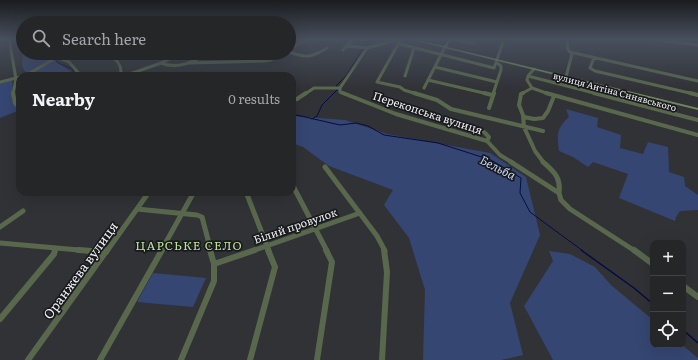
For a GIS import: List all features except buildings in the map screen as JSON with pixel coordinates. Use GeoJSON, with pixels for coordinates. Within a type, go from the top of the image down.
{"type":"FeatureCollection","features":[{"type":"Feature","properties":{"kind":"street"},"geometry":{"type":"LineString","coordinates":[[11,56],[16,73]]}},
{"type":"Feature","properties":{"kind":"street"},"geometry":{"type":"LineString","coordinates":[[301,56],[306,58],[314,56]]}},
{"type":"Feature","properties":{"kind":"street"},"geometry":{"type":"LineString","coordinates":[[296,99],[314,88],[338,89],[361,56]]}},
{"type":"Feature","properties":{"kind":"street","name":"Перекопська вулиця"},"geometry":{"type":"LineString","coordinates":[[392,56],[377,82],[400,87],[404,90],[437,100],[451,109],[516,125],[523,125]]}},
{"type":"Feature","properties":{"kind":"street"},"geometry":{"type":"LineString","coordinates":[[404,76],[411,56]]}},
{"type":"Feature","properties":{"kind":"street"},"geometry":{"type":"LineString","coordinates":[[424,88],[440,56]]}},
{"type":"Feature","properties":{"kind":"street"},"geometry":{"type":"LineString","coordinates":[[448,56],[494,68],[500,56]]}},
{"type":"Feature","properties":{"kind":"street","name":"вулиця Антіна Синявського"},"geometry":{"type":"LineString","coordinates":[[476,56],[698,109]]}},
{"type":"Feature","properties":{"kind":"street"},"geometry":{"type":"LineString","coordinates":[[566,77],[572,56]]}},
{"type":"Feature","properties":{"kind":"street"},"geometry":{"type":"LineString","coordinates":[[585,56],[698,81]]}},
{"type":"Feature","properties":{"kind":"street"},"geometry":{"type":"LineString","coordinates":[[594,58],[590,68],[595,71],[698,95]]}},
{"type":"Feature","properties":{"kind":"street"},"geometry":{"type":"LineString","coordinates":[[32,72],[53,60]]}},
{"type":"Feature","properties":{"kind":"street"},"geometry":{"type":"LineString","coordinates":[[65,60],[78,72]]}},
{"type":"Feature","properties":{"kind":"street"},"geometry":{"type":"LineString","coordinates":[[118,60],[122,64],[121,72]]}},
{"type":"Feature","properties":{"kind":"street"},"geometry":{"type":"LineString","coordinates":[[135,72],[167,60]]}},
{"type":"Feature","properties":{"kind":"street"},"geometry":{"type":"LineString","coordinates":[[187,64],[195,60]]}},
{"type":"Feature","properties":{"kind":"street"},"geometry":{"type":"LineString","coordinates":[[161,62],[170,66],[271,60]]}},
{"type":"Feature","properties":{"kind":"street"},"geometry":{"type":"LineString","coordinates":[[489,108],[492,95],[502,71],[498,62]]}},
{"type":"Feature","properties":{"kind":"street"},"geometry":{"type":"LineString","coordinates":[[435,67],[497,82]]}},
{"type":"Feature","properties":{"kind":"street"},"geometry":{"type":"LineString","coordinates":[[534,69],[528,76],[527,80],[532,88],[554,96],[698,135]]}},
{"type":"Feature","properties":{"kind":"street","name":"вулиця Антіна Синявського"},"geometry":{"type":"LineString","coordinates":[[528,76],[698,120]]}},
{"type":"Feature","properties":{"kind":"street"},"geometry":{"type":"LineString","coordinates":[[0,82],[16,78]]}},
{"type":"Feature","properties":{"kind":"street"},"geometry":{"type":"LineString","coordinates":[[428,80],[492,95]]}},
{"type":"Feature","properties":{"kind":"street"},"geometry":{"type":"LineString","coordinates":[[16,84],[13,92],[16,106]]}},
{"type":"Feature","properties":{"kind":"street"},"geometry":{"type":"LineString","coordinates":[[532,88],[521,94],[518,106],[524,117],[523,125],[538,157],[556,173],[560,186],[559,193],[561,200],[570,209],[633,249],[650,262]]}},
{"type":"Feature","properties":{"kind":"street","name":"Перекопська вулиця"},"geometry":{"type":"LineString","coordinates":[[338,89],[396,114],[487,141]]}},
{"type":"Feature","properties":{"kind":"street"},"geometry":{"type":"LineString","coordinates":[[524,117],[534,119],[543,118],[548,111],[554,96]]}},
{"type":"Feature","properties":{"kind":"street"},"geometry":{"type":"LineString","coordinates":[[523,125],[543,131]]}},
{"type":"Feature","properties":{"kind":"street"},"geometry":{"type":"LineString","coordinates":[[484,132],[489,137],[487,141],[500,155],[559,193]]}},
{"type":"Feature","properties":{"kind":"street"},"geometry":{"type":"LineString","coordinates":[[325,167],[382,244],[386,256],[382,360]]}},
{"type":"Feature","properties":{"kind":"street"},"geometry":{"type":"LineString","coordinates":[[296,191],[332,262],[317,360]]}},
{"type":"Feature","properties":{"kind":"street","name":"Оранжева вулиця"},"geometry":{"type":"LineString","coordinates":[[28,360],[146,196]]}},
{"type":"Feature","properties":{"kind":"street"},"geometry":{"type":"LineString","coordinates":[[100,360],[192,196]]}},
{"type":"Feature","properties":{"kind":"street"},"geometry":{"type":"LineString","coordinates":[[248,196],[275,267],[250,360]]}},
{"type":"Feature","properties":{"kind":"street"},"geometry":{"type":"LineString","coordinates":[[137,209],[197,215],[202,217],[214,264],[214,281],[181,360]]}},
{"type":"Feature","properties":{"kind":"street"},"geometry":{"type":"LineString","coordinates":[[0,227],[23,211]]}},
{"type":"Feature","properties":{"kind":"street","name":"Білий провулок"},"geometry":{"type":"LineString","coordinates":[[214,264],[360,213]]}},
{"type":"Feature","properties":{"kind":"street"},"geometry":{"type":"LineString","coordinates":[[0,243],[106,252]]}},
{"type":"Feature","properties":{"kind":"street"},"geometry":{"type":"LineString","coordinates":[[0,319],[54,254],[55,248]]}},
{"type":"Feature","properties":{"kind":"street"},"geometry":{"type":"LineString","coordinates":[[686,288],[698,297]]}},
{"type":"Feature","properties":{"kind":"shaded area"},"geometry":{"type":"Polygon","coordinates":[[[22,60],[54,60],[71,72],[25,72],[22,65],[22,60]]]}},
{"type":"Feature","properties":{"kind":"shaded area"},"geometry":{"type":"Polygon","coordinates":[[[12,80],[16,100],[16,112],[0,118],[0,83],[12,80]]]}},
{"type":"Feature","properties":{"kind":"shaded area"},"geometry":{"type":"Polygon","coordinates":[[[566,109],[598,118],[597,127],[621,135],[620,148],[643,154],[648,142],[668,147],[669,172],[684,177],[685,186],[698,195],[698,210],[680,211],[675,221],[619,198],[628,174],[593,162],[588,167],[573,157],[559,151],[558,132],[569,117],[566,109]]]}},
{"type":"Feature","properties":{"kind":"shaded area"},"geometry":{"type":"Polygon","coordinates":[[[296,116],[345,120],[387,134],[490,153],[526,177],[540,235],[510,303],[523,355],[501,360],[423,360],[425,290],[409,238],[384,205],[393,190],[329,166],[303,147],[296,144],[296,116]]]}},
{"type":"Feature","properties":{"kind":"shaded area"},"geometry":{"type":"Polygon","coordinates":[[[549,251],[570,254],[595,267],[611,285],[650,318],[650,348],[686,348],[698,358],[698,360],[553,360],[524,306],[553,261],[549,251]]]}},
{"type":"Feature","properties":{"kind":"shaded area"},"geometry":{"type":"Polygon","coordinates":[[[153,273],[206,278],[193,307],[137,302],[153,273]]]}},
{"type":"Feature","properties":{"kind":"waterway"},"geometry":{"type":"LineString","coordinates":[[313,119],[317,116],[322,105],[337,90],[336,86],[346,76],[359,56]]}},
{"type":"Feature","properties":{"kind":"waterway","name":"Бельба"},"geometry":{"type":"LineString","coordinates":[[56,60],[58,63],[73,69],[73,72]]}},
{"type":"Feature","properties":{"kind":"waterway","name":"Бельба"},"geometry":{"type":"LineString","coordinates":[[296,115],[313,119]]}},
{"type":"Feature","properties":{"kind":"waterway","name":"Бельба"},"geometry":{"type":"LineString","coordinates":[[313,119],[340,125],[356,123],[368,126],[384,135],[438,143],[491,160],[521,178],[520,193],[530,212],[583,251]]}},
{"type":"Feature","properties":{"kind":"waterway","name":"Бельба"},"geometry":{"type":"LineString","coordinates":[[581,250],[634,288],[650,301]]}},
{"type":"Feature","properties":{"kind":"waterway","name":"Бельба"},"geometry":{"type":"LineString","coordinates":[[686,333],[698,343]]}},
{"type":"Feature","properties":{"kind":"district","name":"ЦАРСЬКЕ СЕЛО"},"geometry":{"type":"Point","coordinates":[189,245]}}]}
